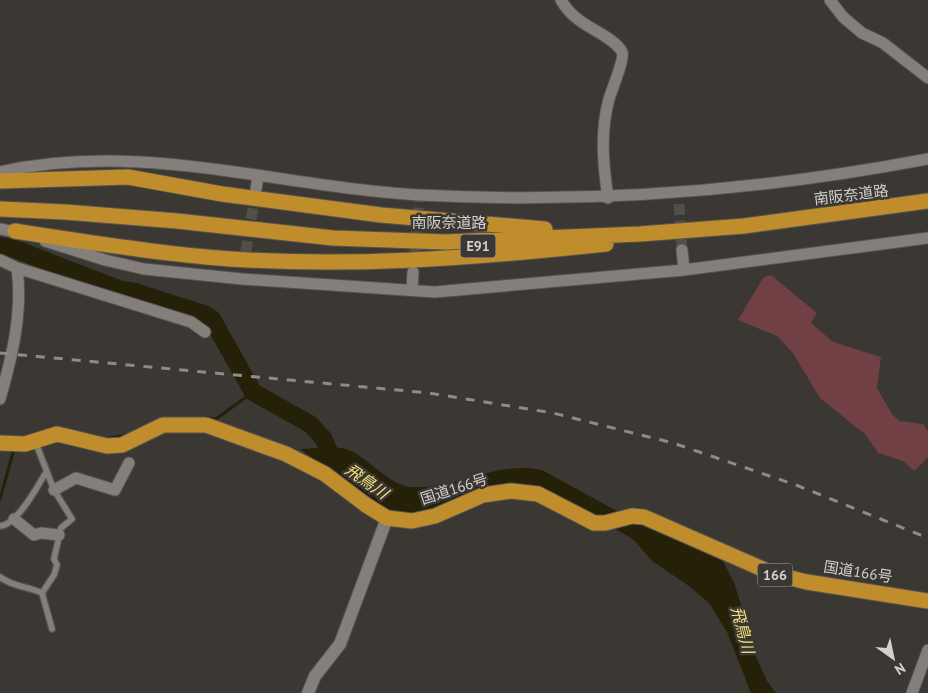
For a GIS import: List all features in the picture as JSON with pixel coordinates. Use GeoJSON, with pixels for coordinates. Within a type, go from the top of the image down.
{"type":"FeatureCollection","features":[{"type":"Feature","properties":{"kind":"highway"},"geometry":{"type":"LineString","coordinates":[[0,181],[128,177],[222,194],[381,215],[639,237]]}},
{"type":"Feature","properties":{"kind":"highway","name":"南阪奈道路"},"geometry":{"type":"LineString","coordinates":[[639,237],[744,226],[928,201]]}},
{"type":"Feature","properties":{"kind":"highway","name":"南阪奈道路"},"geometry":{"type":"LineString","coordinates":[[0,209],[177,221],[333,238],[445,242],[730,234],[897,214],[928,208]]}},
{"type":"Feature","properties":{"kind":"highway","name":"南阪奈道路"},"geometry":{"type":"LineString","coordinates":[[0,215],[27,212]]}},
{"type":"Feature","properties":{"kind":"highway"},"geometry":{"type":"LineString","coordinates":[[8,230],[105,245],[207,257],[324,262],[442,258],[639,237]]}},
{"type":"Feature","properties":{"kind":"highway","name":"国道166号"},"geometry":{"type":"LineString","coordinates":[[19,442],[57,434],[107,446],[122,445],[163,425],[206,425],[286,454],[325,474],[366,505],[387,518],[412,521],[435,516],[483,495],[511,491],[538,494],[594,522],[605,523],[632,516],[644,517],[774,574],[807,582],[928,601]]}},
{"type":"Feature","properties":{"kind":"street"},"geometry":{"type":"LineString","coordinates":[[561,0],[578,20],[618,46],[622,53],[623,59],[616,73],[604,115],[602,157],[608,198]]}},
{"type":"Feature","properties":{"kind":"street"},"geometry":{"type":"LineString","coordinates":[[830,0],[843,17],[862,33],[883,43],[928,78]]}},
{"type":"Feature","properties":{"kind":"street"},"geometry":{"type":"LineString","coordinates":[[0,172],[29,165],[100,160],[226,171],[419,195],[678,199],[928,159]]}},
{"type":"Feature","properties":{"kind":"street"},"geometry":{"type":"LineString","coordinates":[[256,189],[258,176]]}},
{"type":"Feature","properties":{"kind":"street"},"geometry":{"type":"LineString","coordinates":[[8,230],[105,260],[144,269],[243,274],[435,292],[684,270],[928,238]]}},
{"type":"Feature","properties":{"kind":"street"},"geometry":{"type":"LineString","coordinates":[[682,250],[684,270]]}},
{"type":"Feature","properties":{"kind":"street"},"geometry":{"type":"LineString","coordinates":[[0,260],[18,268],[191,322],[205,332]]}},
{"type":"Feature","properties":{"kind":"street"},"geometry":{"type":"LineString","coordinates":[[0,399],[12,354],[20,289],[18,268]]}},
{"type":"Feature","properties":{"kind":"street"},"geometry":{"type":"LineString","coordinates":[[412,290],[414,272]]}},
{"type":"Feature","properties":{"kind":"street"},"geometry":{"type":"LineString","coordinates":[[54,490],[76,478],[115,490],[129,464]]}},
{"type":"Feature","properties":{"kind":"street"},"geometry":{"type":"LineString","coordinates":[[308,693],[315,676],[340,644],[387,518]]}},
{"type":"Feature","properties":{"kind":"street"},"geometry":{"type":"LineString","coordinates":[[14,519],[34,535],[41,533],[59,535]]}},
{"type":"Feature","properties":{"kind":"street"},"geometry":{"type":"LineString","coordinates":[[912,693],[928,650]]}},
{"type":"Feature","properties":{"kind":"lane"},"geometry":{"type":"LineString","coordinates":[[19,442],[46,472],[54,490],[72,519],[61,528],[54,559],[57,565],[54,575],[42,592]]}},
{"type":"Feature","properties":{"kind":"lane"},"geometry":{"type":"LineString","coordinates":[[0,526],[6,525],[14,519],[46,472]]}},
{"type":"Feature","properties":{"kind":"lane"},"geometry":{"type":"LineString","coordinates":[[0,570],[0,576],[12,585],[29,586],[42,592]]}},
{"type":"Feature","properties":{"kind":"lane"},"geometry":{"type":"LineString","coordinates":[[42,592],[52,629]]}},
{"type":"Feature","properties":{"kind":"shaded area"},"geometry":{"type":"Polygon","coordinates":[[[771,275],[817,313],[811,323],[833,342],[881,357],[877,388],[892,414],[899,421],[923,424],[928,431],[928,457],[914,471],[903,461],[878,453],[866,435],[820,398],[793,353],[777,336],[738,320],[763,278],[771,275]]]}},
{"type":"Feature","properties":{"kind":"water"},"geometry":{"type":"Polygon","coordinates":[[[329,447],[346,449],[361,457],[394,481],[411,487],[428,487],[508,469],[542,470],[646,527],[723,561],[735,585],[757,659],[767,681],[776,693],[751,693],[727,632],[709,603],[689,586],[652,561],[634,540],[589,513],[538,489],[424,513],[391,512],[300,449],[329,447]]]}},
{"type":"Feature","properties":{"kind":"waterway","name":"飛鳥川"},"geometry":{"type":"LineString","coordinates":[[0,246],[15,249],[121,290],[135,292],[204,314],[212,319],[253,392],[310,424],[323,438],[330,454],[345,464]]}},
{"type":"Feature","properties":{"kind":"waterway"},"geometry":{"type":"LineString","coordinates":[[206,418],[216,419],[253,392]]}},
{"type":"Feature","properties":{"kind":"waterway"},"geometry":{"type":"LineString","coordinates":[[105,439],[126,435]]}},
{"type":"Feature","properties":{"kind":"waterway"},"geometry":{"type":"LineString","coordinates":[[0,499],[14,449]]}},
{"type":"Feature","properties":{"kind":"tunnel"},"geometry":{"type":"LineString","coordinates":[[243,268],[256,191]]}},
{"type":"Feature","properties":{"kind":"tunnel"},"geometry":{"type":"LineString","coordinates":[[414,268],[419,195]]}},
{"type":"Feature","properties":{"kind":"tunnel"},"geometry":{"type":"LineString","coordinates":[[679,204],[682,250]]}},
{"type":"Feature","properties":{"kind":"railway"},"geometry":{"type":"LineString","coordinates":[[0,353],[429,393],[553,413],[673,443],[796,485],[928,538]]}}]}
